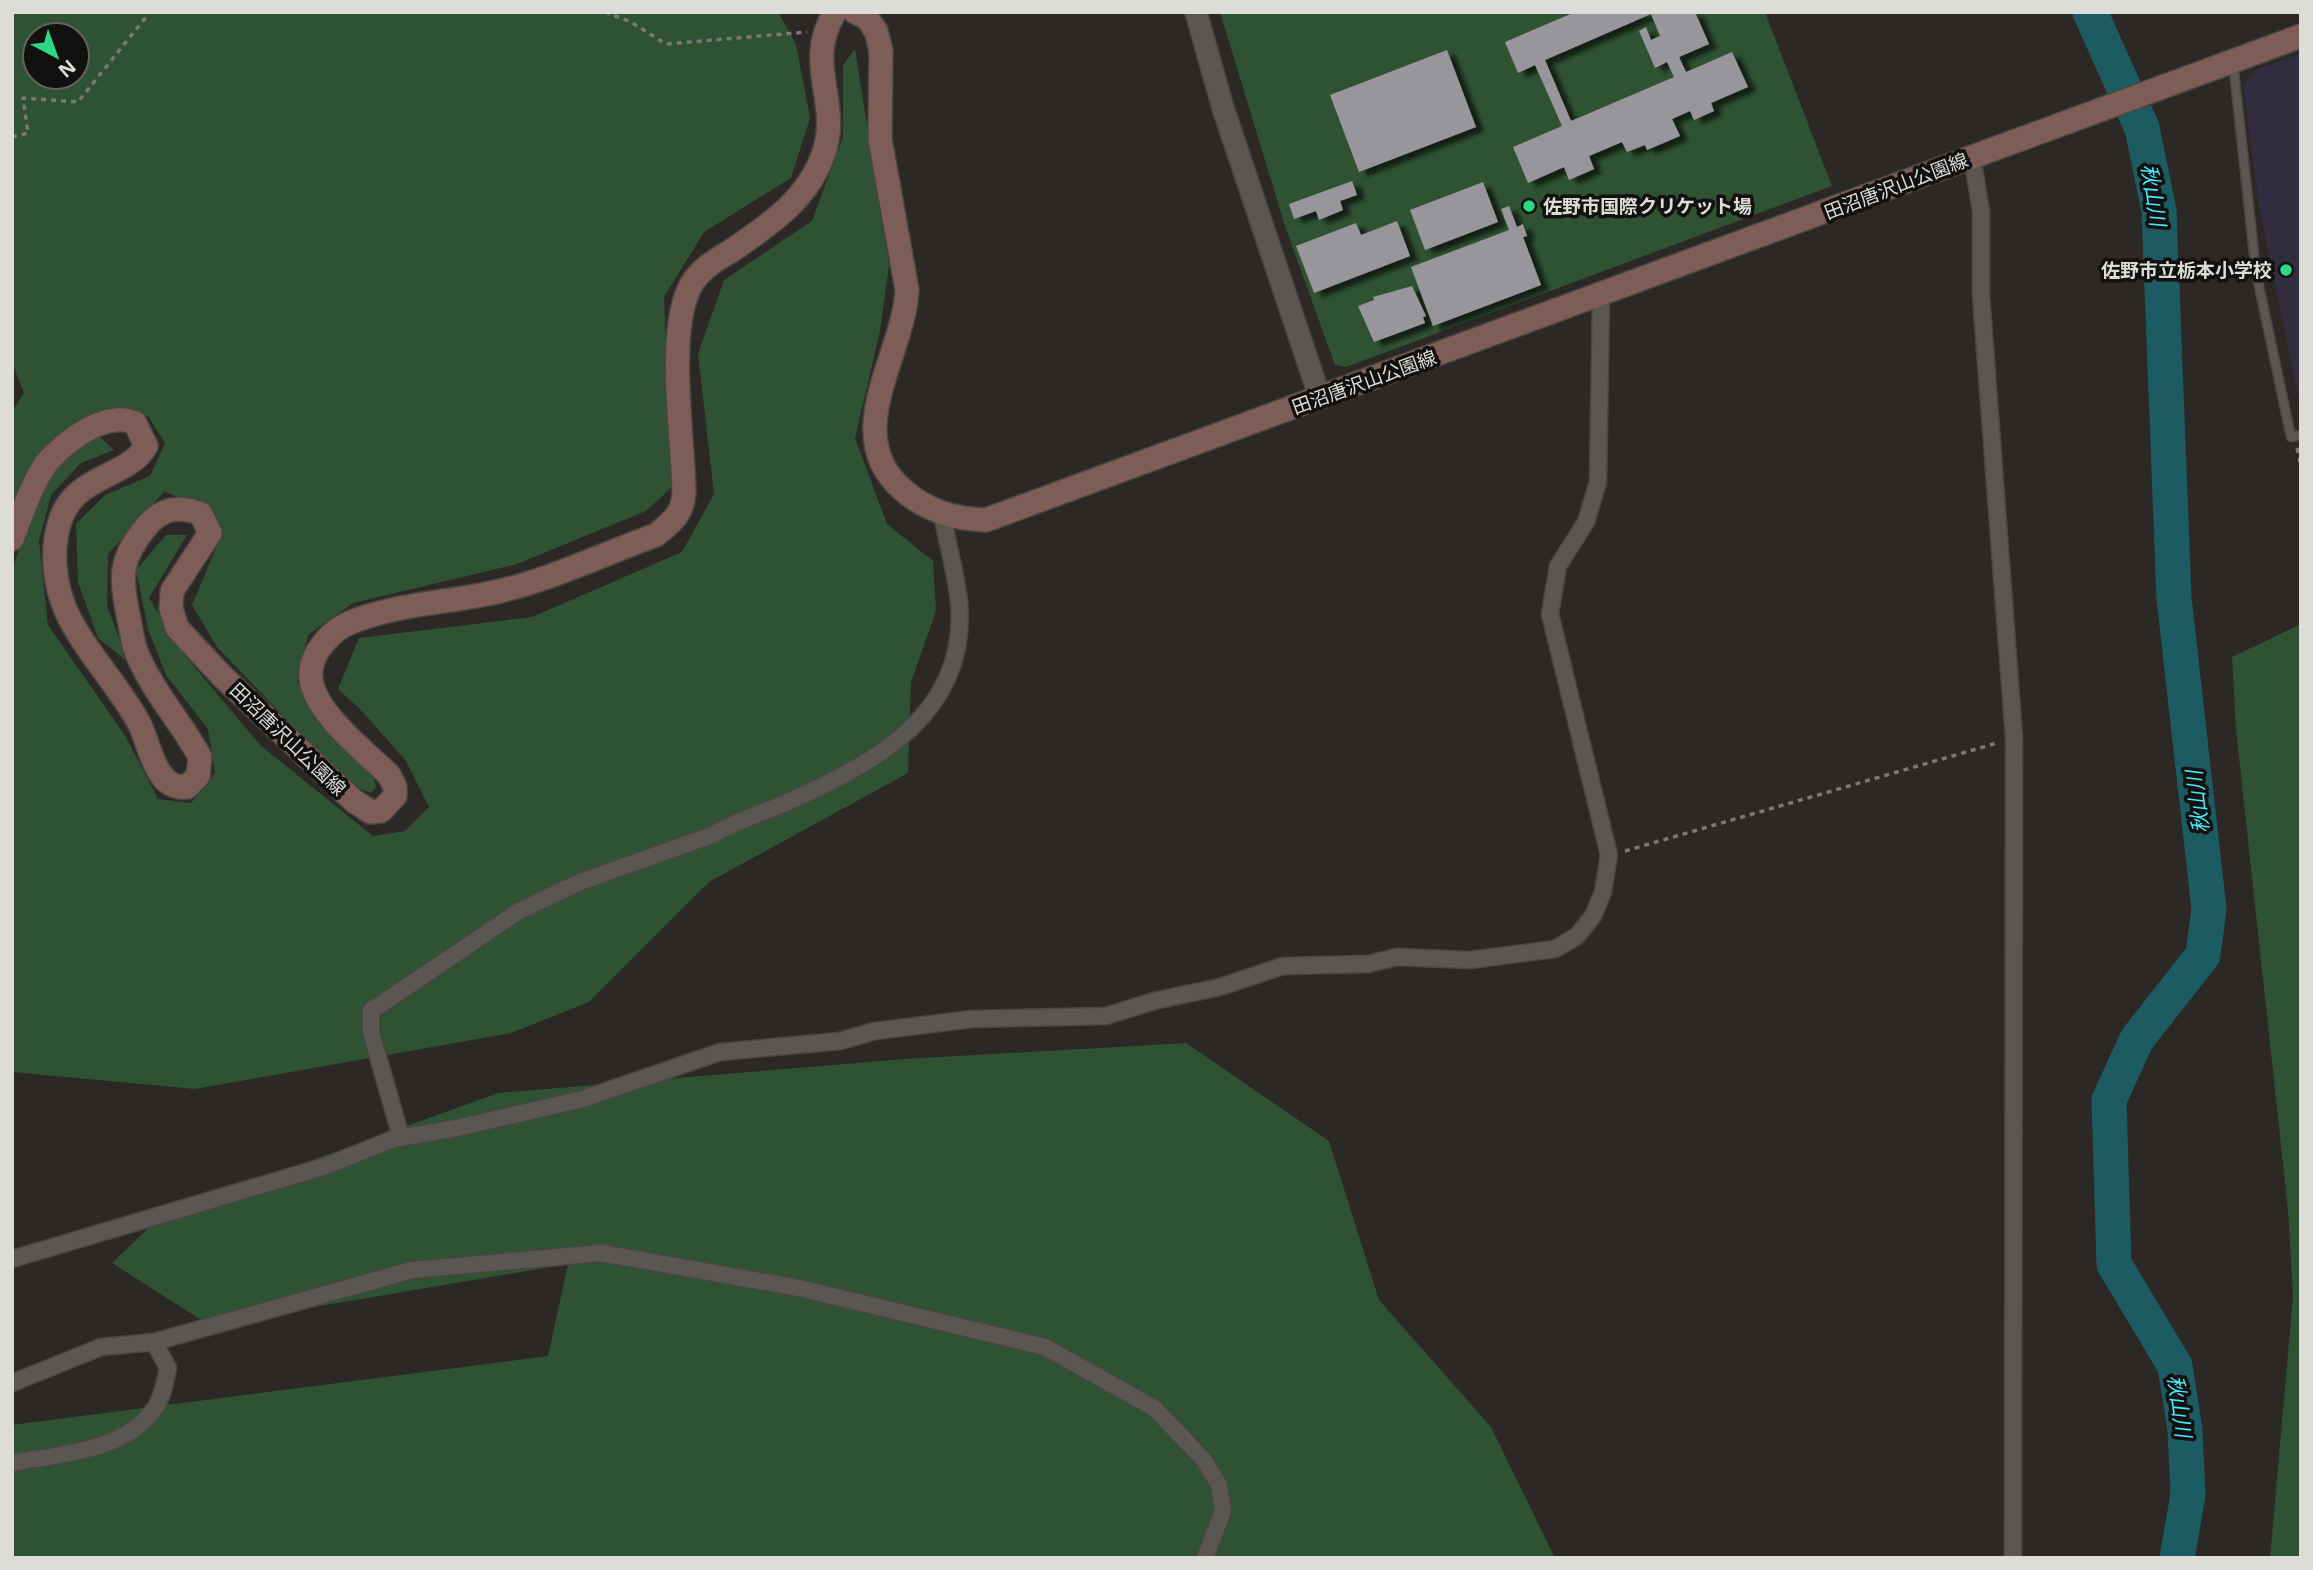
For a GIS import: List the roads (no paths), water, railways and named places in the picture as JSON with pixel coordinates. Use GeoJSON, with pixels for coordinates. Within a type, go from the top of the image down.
{"type":"FeatureCollection","features":[{"type":"Feature","properties":{"kind":"main road","name":"田沼唐沢山公園線"},"geometry":{"type":"LineString","coordinates":[[855,12],[867,18],[876,31],[881,51],[880,139],[907,290],[906,313],[874,415],[874,437],[880,461],[895,483],[916,501],[962,520],[986,520],[1015,512],[2301,36]]}},
{"type":"Feature","properties":{"kind":"main road","name":"田沼唐沢山公園線"},"geometry":{"type":"LineString","coordinates":[[12,539],[48,460],[85,433],[109,420],[124,418],[135,423],[146,446],[139,458],[103,475],[68,502],[54,544],[56,572],[65,609],[87,649],[139,724],[160,773],[174,786],[187,787],[198,776],[200,757],[163,702],[136,653],[121,582],[127,558],[152,519],[165,511],[184,507],[201,514],[210,533],[172,591],[172,608],[177,628],[223,677],[354,801],[372,811],[381,811],[395,796],[395,787],[389,775],[321,708],[313,690],[310,672],[315,654],[346,624],[391,611],[502,591],[656,535],[676,519],[684,499],[678,336],[682,309],[690,286],[701,272],[772,223],[800,196],[812,178],[824,152],[829,127],[820,56],[829,22]]}},
{"type":"Feature","properties":{"kind":"street"},"geometry":{"type":"LineString","coordinates":[[1196,12],[1223,108],[1320,398]]}},
{"type":"Feature","properties":{"kind":"street"},"geometry":{"type":"LineString","coordinates":[[1972,157],[1981,211],[1981,295],[2014,738],[2013,1558]]}},
{"type":"Feature","properties":{"kind":"street"},"geometry":{"type":"LineString","coordinates":[[12,1259],[326,1166],[401,1137],[457,1128],[583,1099],[720,1052],[840,1041],[875,1031],[972,1019],[1105,1016],[1154,1001],[1220,987],[1283,965],[1368,964],[1397,957],[1470,960],[1555,948],[1577,936],[1593,916],[1602,892],[1609,855],[1550,614],[1558,566],[1586,522],[1598,482],[1601,296]]}},
{"type":"Feature","properties":{"kind":"street"},"geometry":{"type":"LineString","coordinates":[[401,1137],[370,1032],[371,1011],[519,911],[580,882],[712,835],[869,763],[930,709],[946,686],[955,663],[960,604],[942,513]]}},
{"type":"Feature","properties":{"kind":"street"},"geometry":{"type":"LineString","coordinates":[[12,1383],[101,1347],[154,1342],[412,1270],[601,1253],[799,1288],[1045,1347],[1098,1374],[1154,1408],[1204,1460],[1219,1485],[1223,1511],[1205,1558]]}},
{"type":"Feature","properties":{"kind":"street"},"geometry":{"type":"LineString","coordinates":[[12,1463],[102,1446],[145,1418],[161,1397],[168,1368],[154,1342]]}},
{"type":"Feature","properties":{"kind":"lane"},"geometry":{"type":"LineString","coordinates":[[2228,62],[2256,272],[2291,437],[2301,435]]}},
{"type":"Feature","properties":{"kind":"waterway","name":"秋山川"},"geometry":{"type":"LineString","coordinates":[[2090,12],[2142,128],[2159,211],[2174,598],[2209,909],[2203,955],[2137,1039],[2109,1100],[2114,1264],[2175,1366],[2185,1430],[2188,1495],[2177,1558]]}},
{"type":"Feature","properties":{"kind":"place","name":"佐野市国際クリケット場"},"geometry":{"type":"Point","coordinates":[1529,206]}},
{"type":"Feature","properties":{"kind":"place","name":"佐野市立栃本小学校"},"geometry":{"type":"Point","coordinates":[2286,270]}}]}
